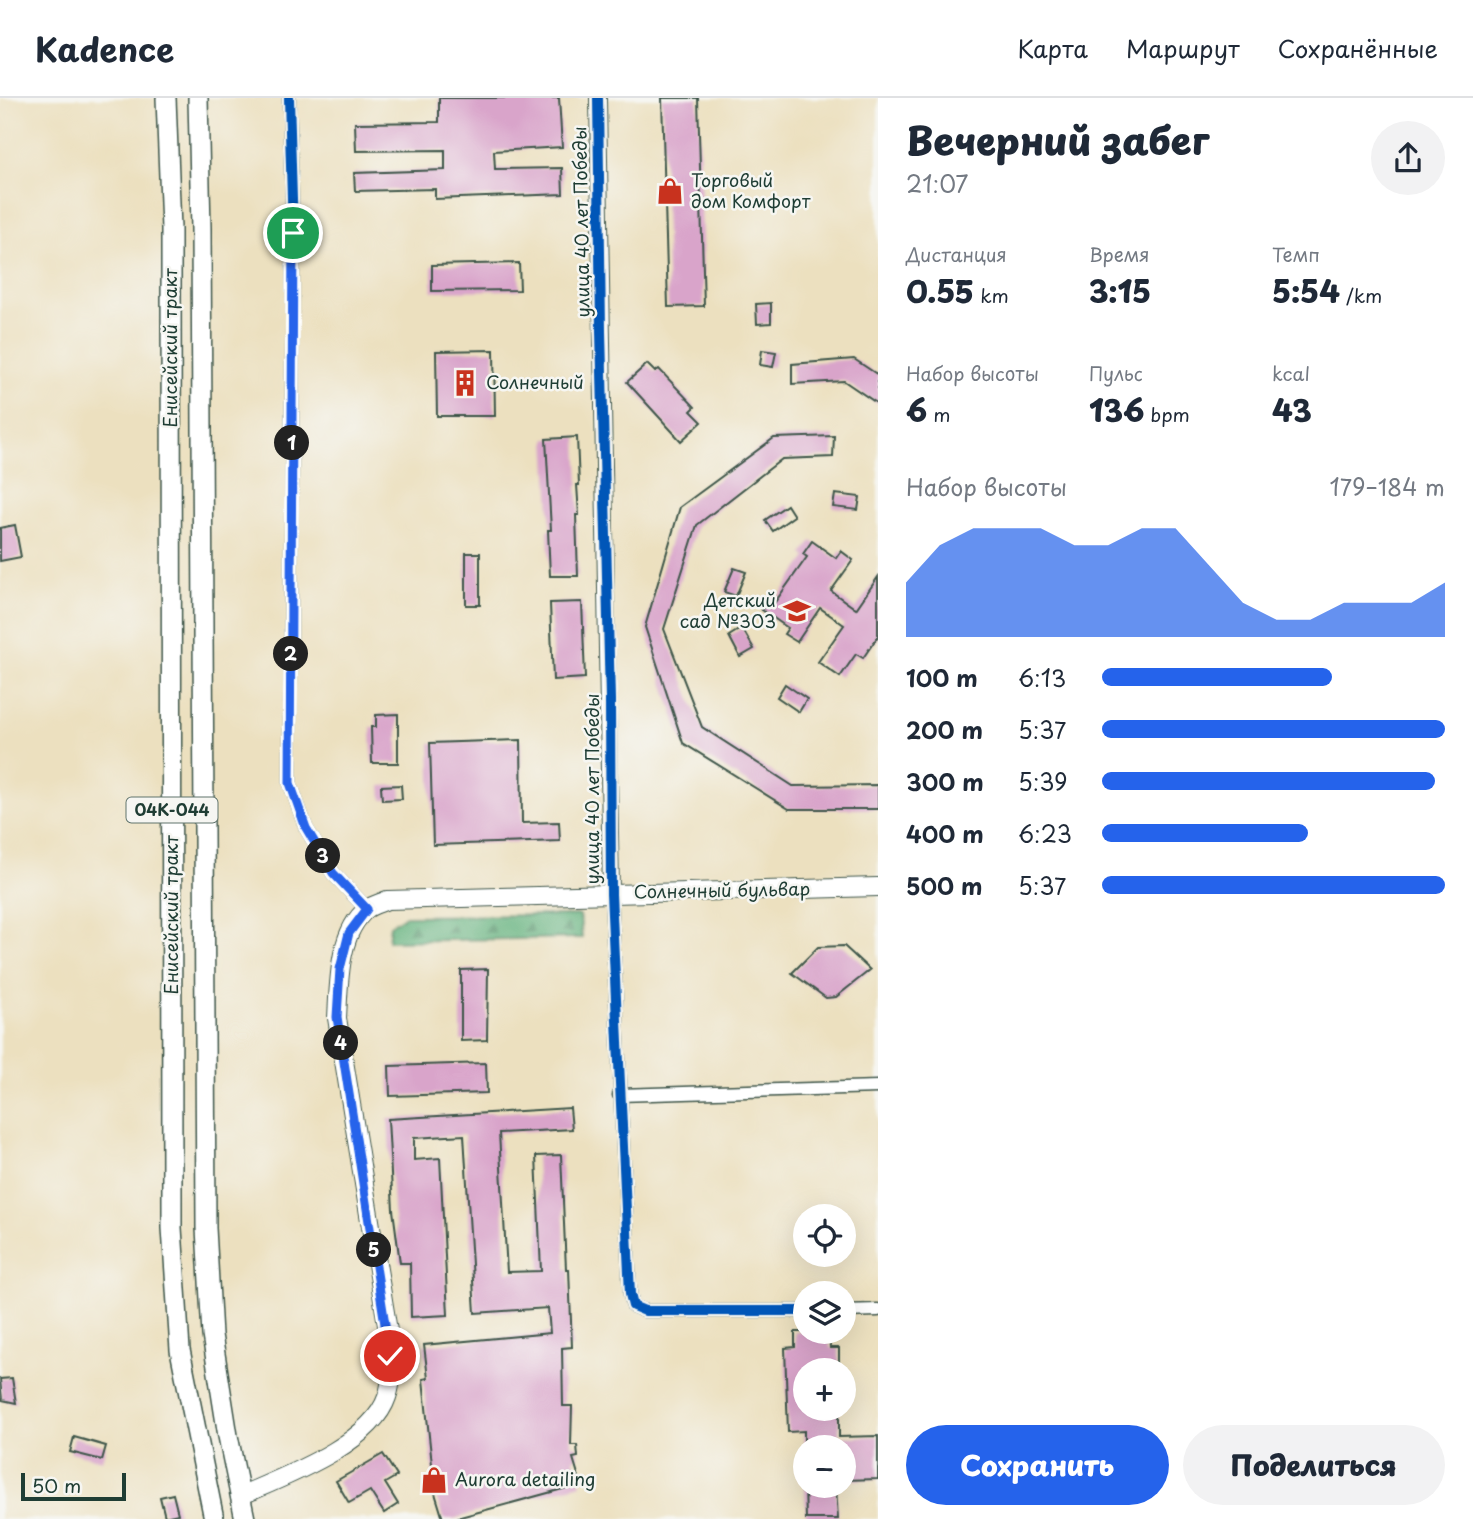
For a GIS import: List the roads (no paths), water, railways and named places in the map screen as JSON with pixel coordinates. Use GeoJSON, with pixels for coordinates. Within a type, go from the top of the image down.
{"type":"FeatureCollection","features":[{"type":"Feature","properties":{"kind":"main road","name":"Енисейский тракт"},"geometry":{"type":"LineString","coordinates":[[166,98],[171,256],[172,1228],[180,1350],[214,1519]]}},
{"type":"Feature","properties":{"kind":"main road","name":"Енисейский тракт"},"geometry":{"type":"LineString","coordinates":[[198,98],[206,1228],[212,1335],[245,1519]]}},
{"type":"Feature","properties":{"kind":"main road","name":"Солнечный бульвар"},"geometry":{"type":"LineString","coordinates":[[367,909],[387,900],[878,887]]}},
{"type":"Feature","properties":{"kind":"main road"},"geometry":{"type":"LineString","coordinates":[[240,1496],[317,1462],[355,1437],[377,1416],[389,1391],[389,1338],[337,1017],[340,969],[349,933],[367,909]]}},
{"type":"Feature","properties":{"kind":"street"},"geometry":{"type":"LineString","coordinates":[[289,98],[293,233],[290,783],[306,828],[333,873],[367,909]]}},
{"type":"Feature","properties":{"kind":"street","name":"улица 40 лет Победы"},"geometry":{"type":"LineString","coordinates":[[598,98],[601,358],[610,701],[611,894],[630,1294],[633,1306],[645,1311],[793,1311]]}},
{"type":"Feature","properties":{"kind":"street"},"geometry":{"type":"LineString","coordinates":[[619,1095],[878,1087]]}},
{"type":"Feature","properties":{"kind":"street"},"geometry":{"type":"LineString","coordinates":[[856,1311],[878,1310]]}},
{"type":"Feature","properties":{"kind":"place","name":"Торговый дом Комфорт"},"geometry":{"type":"Point","coordinates":[670,191]}},
{"type":"Feature","properties":{"kind":"place","name":"Солнечный"},"geometry":{"type":"Point","coordinates":[465,383]}},
{"type":"Feature","properties":{"kind":"place","name":"Детский сад №303"},"geometry":{"type":"Point","coordinates":[797,611]}},
{"type":"Feature","properties":{"kind":"place","name":"Aurora detailing"},"geometry":{"type":"Point","coordinates":[434,1480]}}]}
